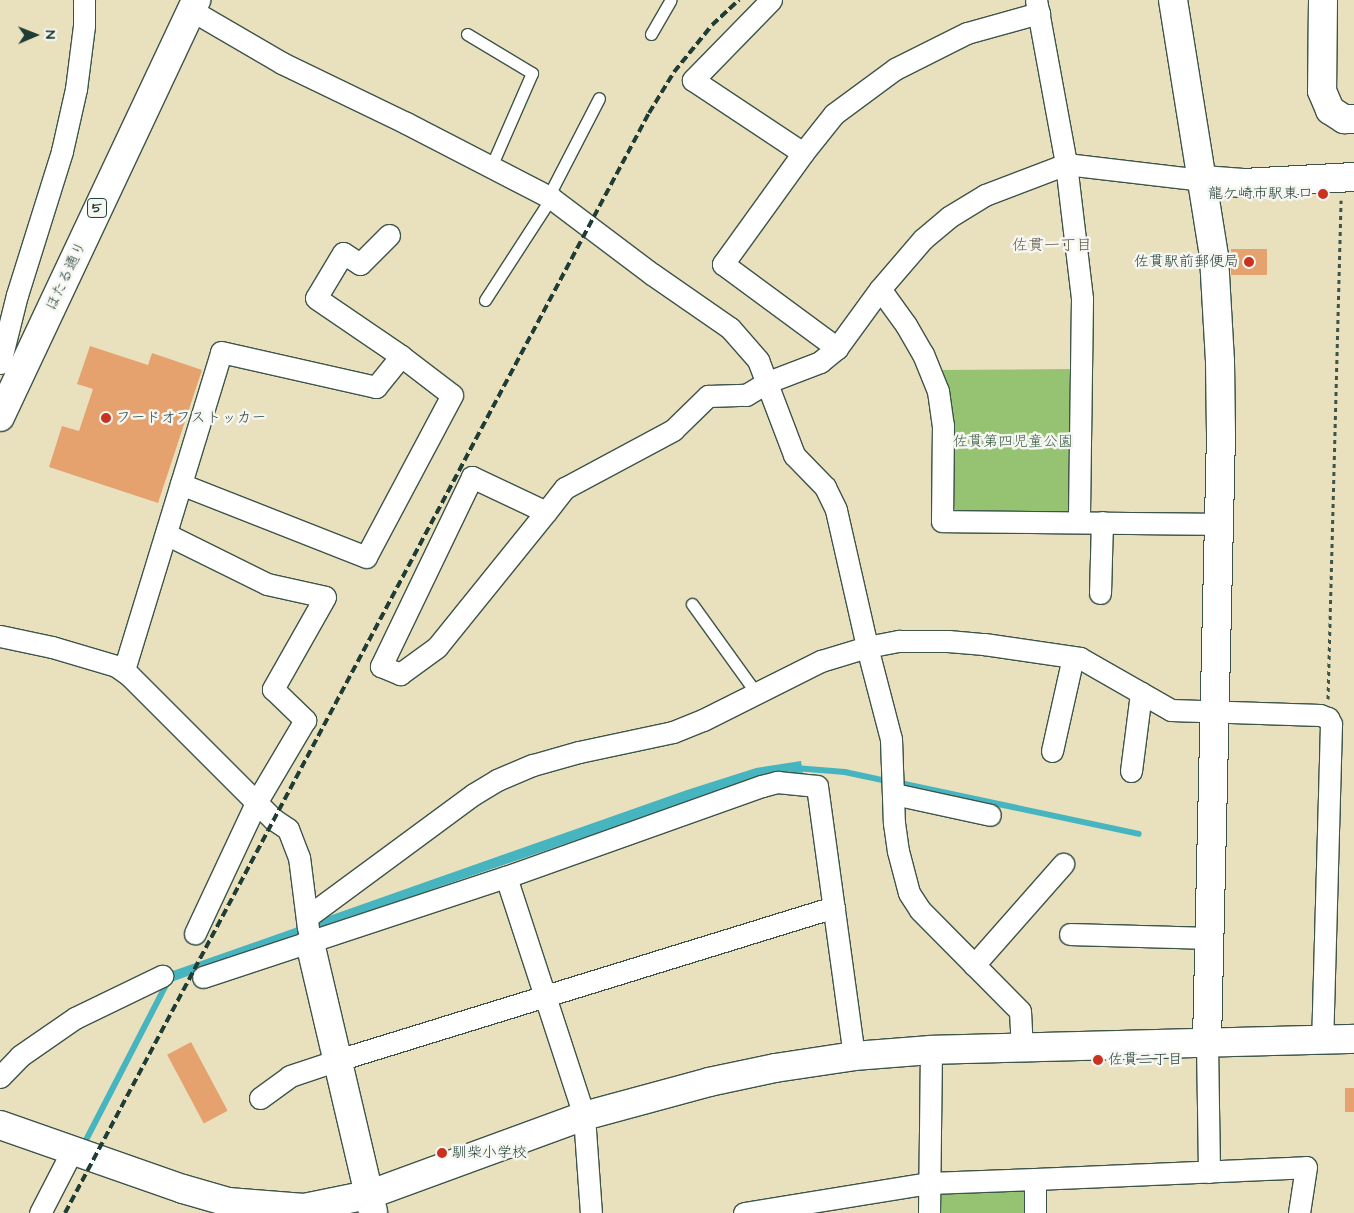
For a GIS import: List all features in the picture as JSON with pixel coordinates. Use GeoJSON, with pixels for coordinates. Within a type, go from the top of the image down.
{"type":"FeatureCollection","features":[{"type":"Feature","properties":{"kind":"street"},"geometry":{"type":"LineString","coordinates":[[0,363],[17,295],[62,151],[76,88],[84,26],[84,0]]}},
{"type":"Feature","properties":{"kind":"street"},"geometry":{"type":"LineString","coordinates":[[771,0],[693,80],[803,153]]}},
{"type":"Feature","properties":{"kind":"street"},"geometry":{"type":"LineString","coordinates":[[1173,0],[1203,180],[1214,257],[1218,307],[1221,434],[1207,1043],[1209,1172]]}},
{"type":"Feature","properties":{"kind":"street"},"geometry":{"type":"LineString","coordinates":[[1322,0],[1322,92],[1330,110],[1344,119],[1354,119]]}},
{"type":"Feature","properties":{"kind":"street"},"geometry":{"type":"LineString","coordinates":[[194,5],[282,63],[549,197],[652,274],[730,328],[758,360],[768,382],[794,455],[825,487],[836,510],[867,647],[892,740],[898,851],[909,893],[920,910],[1020,1012],[1022,1047]]}},
{"type":"Feature","properties":{"kind":"street","name":"ほたる通り"},"geometry":{"type":"LineString","coordinates":[[0,417],[194,5]]}},
{"type":"Feature","properties":{"kind":"street"},"geometry":{"type":"LineString","coordinates":[[836,348],[723,264],[803,153],[834,114],[895,69],[967,33],[1038,7],[1066,164],[1082,299],[1079,522]]}},
{"type":"Feature","properties":{"kind":"street"},"geometry":{"type":"LineString","coordinates":[[546,512],[472,477],[381,666],[400,674],[437,647],[546,512],[565,488],[673,430],[708,396],[746,395],[768,382],[820,362],[836,348],[880,289],[923,239],[949,217],[986,195],[1066,164],[1243,183],[1305,181],[1348,177]]}},
{"type":"Feature","properties":{"kind":"street"},"geometry":{"type":"LineString","coordinates":[[181,484],[366,557],[452,395],[400,356],[316,298],[343,253],[360,264],[389,235]]}},
{"type":"Feature","properties":{"kind":"street"},"geometry":{"type":"LineString","coordinates":[[880,289],[906,325],[923,354],[938,391],[943,426],[942,521],[1219,524]]}},
{"type":"Feature","properties":{"kind":"street"},"geometry":{"type":"LineString","coordinates":[[124,670],[221,352],[376,387],[400,356]]}},
{"type":"Feature","properties":{"kind":"street"},"geometry":{"type":"LineString","coordinates":[[1100,594],[1102,522]]}},
{"type":"Feature","properties":{"kind":"street"},"geometry":{"type":"LineString","coordinates":[[166,534],[267,584],[325,597],[273,689],[305,720],[256,803],[195,933]]}},
{"type":"Feature","properties":{"kind":"street"},"geometry":{"type":"LineString","coordinates":[[0,636],[52,647],[124,670],[256,803],[273,819],[288,829],[298,857],[309,933],[371,1204]]}},
{"type":"Feature","properties":{"kind":"street"},"geometry":{"type":"LineString","coordinates":[[309,933],[474,794],[497,780],[533,765],[579,752],[673,732],[756,694],[821,661],[867,647],[899,640],[948,641],[1073,657],[1088,662],[1171,710],[1320,715],[1328,718],[1331,724],[1322,1040]]}},
{"type":"Feature","properties":{"kind":"street"},"geometry":{"type":"LineString","coordinates":[[1052,751],[1073,657]]}},
{"type":"Feature","properties":{"kind":"street"},"geometry":{"type":"LineString","coordinates":[[1130,771],[1141,693]]}},
{"type":"Feature","properties":{"kind":"street"},"geometry":{"type":"LineString","coordinates":[[204,977],[309,933],[506,877],[762,786],[777,782],[817,786],[854,1056]]}},
{"type":"Feature","properties":{"kind":"street"},"geometry":{"type":"LineString","coordinates":[[894,794],[990,815]]}},
{"type":"Feature","properties":{"kind":"street"},"geometry":{"type":"LineString","coordinates":[[974,965],[1063,864]]}},
{"type":"Feature","properties":{"kind":"street"},"geometry":{"type":"LineString","coordinates":[[506,877],[546,994],[584,1116],[591,1213]]}},
{"type":"Feature","properties":{"kind":"street"},"geometry":{"type":"LineString","coordinates":[[260,1098],[290,1076],[338,1060],[546,994],[834,907]]}},
{"type":"Feature","properties":{"kind":"street"},"geometry":{"type":"LineString","coordinates":[[1070,934],[1210,938]]}},
{"type":"Feature","properties":{"kind":"street"},"geometry":{"type":"LineString","coordinates":[[0,1077],[20,1056],[75,1018],[162,976]]}},
{"type":"Feature","properties":{"kind":"street"},"geometry":{"type":"LineString","coordinates":[[0,1125],[182,1189],[229,1208],[304,1208],[371,1204],[584,1116],[708,1082],[775,1068],[854,1056],[931,1050],[1354,1039]]}},
{"type":"Feature","properties":{"kind":"street"},"geometry":{"type":"LineString","coordinates":[[928,1213],[931,1050]]}},
{"type":"Feature","properties":{"kind":"street"},"geometry":{"type":"LineString","coordinates":[[40,1213],[78,1152]]}},
{"type":"Feature","properties":{"kind":"street"},"geometry":{"type":"LineString","coordinates":[[744,1213],[796,1209],[930,1183],[1306,1167],[1299,1213]]}},
{"type":"Feature","properties":{"kind":"street"},"geometry":{"type":"LineString","coordinates":[[1034,1179],[1035,1213]]}},
{"type":"Feature","properties":{"kind":"lane"},"geometry":{"type":"LineString","coordinates":[[651,34],[671,0]]}},
{"type":"Feature","properties":{"kind":"lane"},"geometry":{"type":"LineString","coordinates":[[467,34],[532,73],[491,167]]}},
{"type":"Feature","properties":{"kind":"lane"},"geometry":{"type":"LineString","coordinates":[[485,300],[549,197],[599,98]]}},
{"type":"Feature","properties":{"kind":"lane"},"geometry":{"type":"LineString","coordinates":[[692,604],[756,694]]}},
{"type":"Feature","properties":{"kind":"path"},"geometry":{"type":"LineString","coordinates":[[1328,718],[1348,177]]}},
{"type":"Feature","properties":{"kind":"green space","name":"佐貫第四児童公園"},"geometry":{"type":"Polygon","coordinates":[[[1073,369],[1069,512],[957,511],[951,506],[940,370],[1073,369]]]}},
{"type":"Feature","properties":{"kind":"green space"},"geometry":{"type":"Polygon","coordinates":[[[1026,1188],[1026,1213],[937,1213],[938,1192],[1026,1188]]]}},
{"type":"Feature","properties":{"kind":"water"},"geometry":{"type":"Polygon","coordinates":[[[801,761],[803,774],[691,801],[442,886],[174,981],[167,973],[687,790],[756,768],[801,761]]]}},
{"type":"Feature","properties":{"kind":"building"},"geometry":{"type":"Polygon","coordinates":[[[1231,249],[1267,249],[1267,275],[1231,275],[1231,249]]]}},
{"type":"Feature","properties":{"kind":"building"},"geometry":{"type":"Polygon","coordinates":[[[90,346],[148,365],[152,353],[202,370],[158,503],[49,467],[62,426],[79,431],[93,389],[77,384],[90,346]]]}},
{"type":"Feature","properties":{"kind":"building"},"geometry":{"type":"Polygon","coordinates":[[[191,1042],[228,1111],[204,1124],[167,1055],[191,1042]]]}},
{"type":"Feature","properties":{"kind":"building"},"geometry":{"type":"Polygon","coordinates":[[[1345,1088],[1354,1088],[1354,1112],[1345,1112],[1345,1088]]]}},
{"type":"Feature","properties":{"kind":"waterway"},"geometry":{"type":"LineString","coordinates":[[795,768],[845,772],[887,781]]}},
{"type":"Feature","properties":{"kind":"waterway"},"geometry":{"type":"LineString","coordinates":[[900,783],[1139,834]]}},
{"type":"Feature","properties":{"kind":"waterway"},"geometry":{"type":"LineString","coordinates":[[83,1146],[168,981]]}},
{"type":"Feature","properties":{"kind":"railway"},"geometry":{"type":"LineString","coordinates":[[65,1213],[649,113],[674,72],[712,25],[739,0]]}},
{"type":"Feature","properties":{"kind":"place","name":"龍ケ崎市駅東口"},"geometry":{"type":"Point","coordinates":[1323,194]}},
{"type":"Feature","properties":{"kind":"place","name":"佐貫駅前郵便局"},"geometry":{"type":"Point","coordinates":[1249,262]}},
{"type":"Feature","properties":{"kind":"place","name":"フードオフストッカー"},"geometry":{"type":"Point","coordinates":[106,418]}},
{"type":"Feature","properties":{"kind":"place","name":"佐貫二丁目"},"geometry":{"type":"Point","coordinates":[1098,1060]}},
{"type":"Feature","properties":{"kind":"place","name":"馴柴小学校"},"geometry":{"type":"Point","coordinates":[442,1153]}},
{"type":"Feature","properties":{"kind":"district","name":"佐貫一丁目"},"geometry":{"type":"Point","coordinates":[1052,245]}}]}
